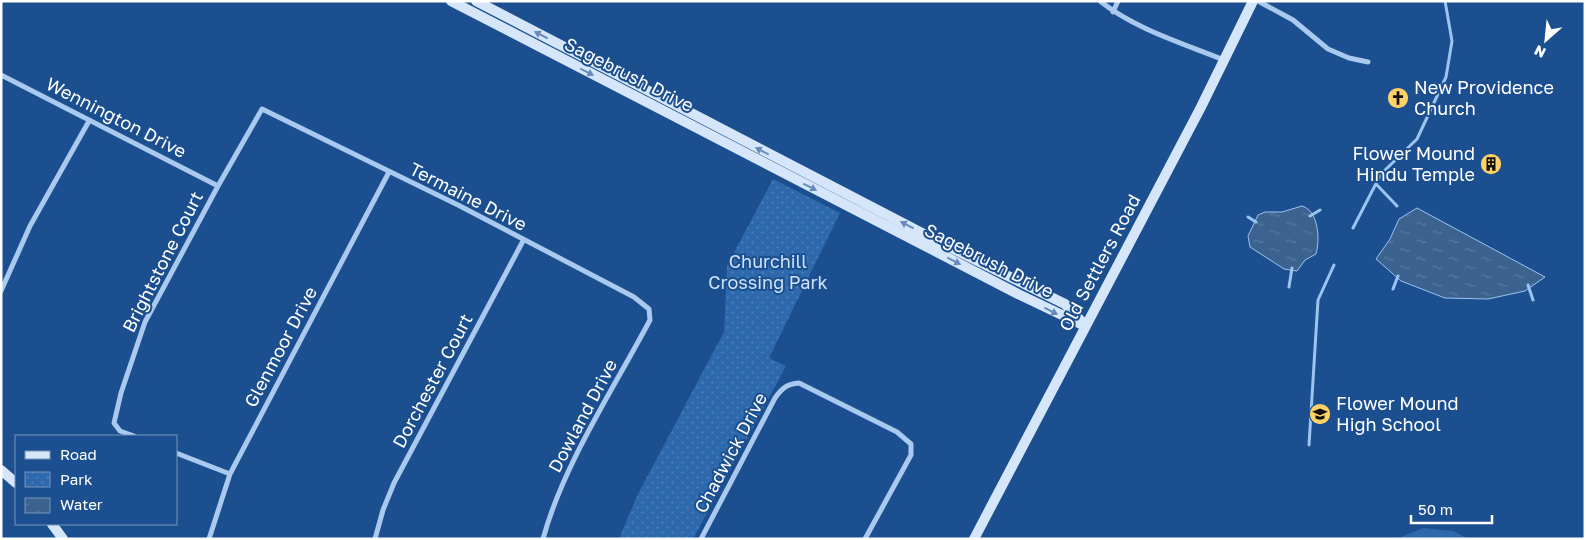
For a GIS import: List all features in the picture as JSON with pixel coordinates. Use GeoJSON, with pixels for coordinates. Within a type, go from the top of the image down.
{"type":"FeatureCollection","features":[{"type":"Feature","properties":{"kind":"street","name":"Sagebrush Drive"},"geometry":{"type":"LineString","coordinates":[[451,1],[1064,304],[1085,326]]}},
{"type":"Feature","properties":{"kind":"street","name":"Sagebrush Drive"},"geometry":{"type":"LineString","coordinates":[[476,1],[694,121]]}},
{"type":"Feature","properties":{"kind":"street"},"geometry":{"type":"LineString","coordinates":[[1100,1],[1113,12],[1145,28],[1224,60]]}},
{"type":"Feature","properties":{"kind":"street"},"geometry":{"type":"LineString","coordinates":[[1113,12],[1118,1]]}},
{"type":"Feature","properties":{"kind":"street","name":"Old Settlers Road"},"geometry":{"type":"LineString","coordinates":[[974,539],[1253,1]]}},
{"type":"Feature","properties":{"kind":"street"},"geometry":{"type":"LineString","coordinates":[[1258,1],[1293,20],[1328,49],[1349,58],[1368,62]]}},
{"type":"Feature","properties":{"kind":"street","name":"Wennington Drive"},"geometry":{"type":"LineString","coordinates":[[1,75],[218,186]]}},
{"type":"Feature","properties":{"kind":"street","name":"Brightstone Court"},"geometry":{"type":"LineString","coordinates":[[131,435],[120,431],[114,423],[135,349],[145,322],[218,186],[262,110],[272,114]]}},
{"type":"Feature","properties":{"kind":"street","name":"Termaine Drive"},"geometry":{"type":"LineString","coordinates":[[272,114],[634,297],[649,309]]}},
{"type":"Feature","properties":{"kind":"street"},"geometry":{"type":"LineString","coordinates":[[1,291],[30,226],[89,121]]}},
{"type":"Feature","properties":{"kind":"street","name":"Glenmoor Drive"},"geometry":{"type":"LineString","coordinates":[[209,539],[230,474],[389,172]]}},
{"type":"Feature","properties":{"kind":"street","name":"Dorchester Court"},"geometry":{"type":"LineString","coordinates":[[375,539],[383,510],[394,483],[523,240]]}},
{"type":"Feature","properties":{"kind":"street","name":"Dowland Drive"},"geometry":{"type":"LineString","coordinates":[[543,539],[550,513],[565,478],[650,320],[649,309]]}},
{"type":"Feature","properties":{"kind":"street","name":"Chadwick Drive"},"geometry":{"type":"LineString","coordinates":[[701,539],[775,398],[789,384],[799,383],[897,432],[912,444],[911,455],[865,539]]}},
{"type":"Feature","properties":{"kind":"street"},"geometry":{"type":"LineString","coordinates":[[178,454],[230,474]]}},
{"type":"Feature","properties":{"kind":"street"},"geometry":{"type":"LineString","coordinates":[[1,470],[15,482]]}},
{"type":"Feature","properties":{"kind":"street"},"geometry":{"type":"LineString","coordinates":[[53,525],[63,539]]}},
{"type":"Feature","properties":{"kind":"green space","name":"Churchill Crossing Park"},"geometry":{"type":"Polygon","coordinates":[[[773,179],[840,213],[769,358],[786,366],[693,539],[619,539],[637,496],[724,332],[727,266],[773,179]]]}},
{"type":"Feature","properties":{"kind":"green space"},"geometry":{"type":"Polygon","coordinates":[[[1423,528],[1453,531],[1469,539],[1396,539],[1423,528]]]}},
{"type":"Feature","properties":{"kind":"water"},"geometry":{"type":"Polygon","coordinates":[[[1302,206],[1308,209],[1315,220],[1318,241],[1316,254],[1305,260],[1297,271],[1284,269],[1250,247],[1248,236],[1258,215],[1265,212],[1282,212],[1302,206]]]}},
{"type":"Feature","properties":{"kind":"water"},"geometry":{"type":"Polygon","coordinates":[[[1417,208],[1545,277],[1525,291],[1488,299],[1445,298],[1401,281],[1376,259],[1390,239],[1399,219],[1417,208]]]}},
{"type":"Feature","properties":{"kind":"waterway"},"geometry":{"type":"LineString","coordinates":[[1353,228],[1381,174],[1417,139],[1446,77],[1452,41],[1445,1]]}},
{"type":"Feature","properties":{"kind":"waterway"},"geometry":{"type":"LineString","coordinates":[[1376,184],[1397,206]]}},
{"type":"Feature","properties":{"kind":"waterway"},"geometry":{"type":"LineString","coordinates":[[1310,216],[1320,210]]}},
{"type":"Feature","properties":{"kind":"waterway"},"geometry":{"type":"LineString","coordinates":[[1248,217],[1256,222]]}},
{"type":"Feature","properties":{"kind":"waterway"},"geometry":{"type":"LineString","coordinates":[[1309,445],[1318,300],[1334,265]]}},
{"type":"Feature","properties":{"kind":"waterway"},"geometry":{"type":"LineString","coordinates":[[1289,287],[1292,268]]}},
{"type":"Feature","properties":{"kind":"waterway"},"geometry":{"type":"LineString","coordinates":[[1393,289],[1398,276]]}},
{"type":"Feature","properties":{"kind":"waterway"},"geometry":{"type":"LineString","coordinates":[[1528,285],[1533,300]]}},
{"type":"Feature","properties":{"kind":"place","name":"New Providence Church"},"geometry":{"type":"Point","coordinates":[1398,98]}},
{"type":"Feature","properties":{"kind":"place","name":"Flower Mound Hindu Temple"},"geometry":{"type":"Point","coordinates":[1491,164]}},
{"type":"Feature","properties":{"kind":"place","name":"Flower Mound High School"},"geometry":{"type":"Point","coordinates":[1320,414]}}]}
